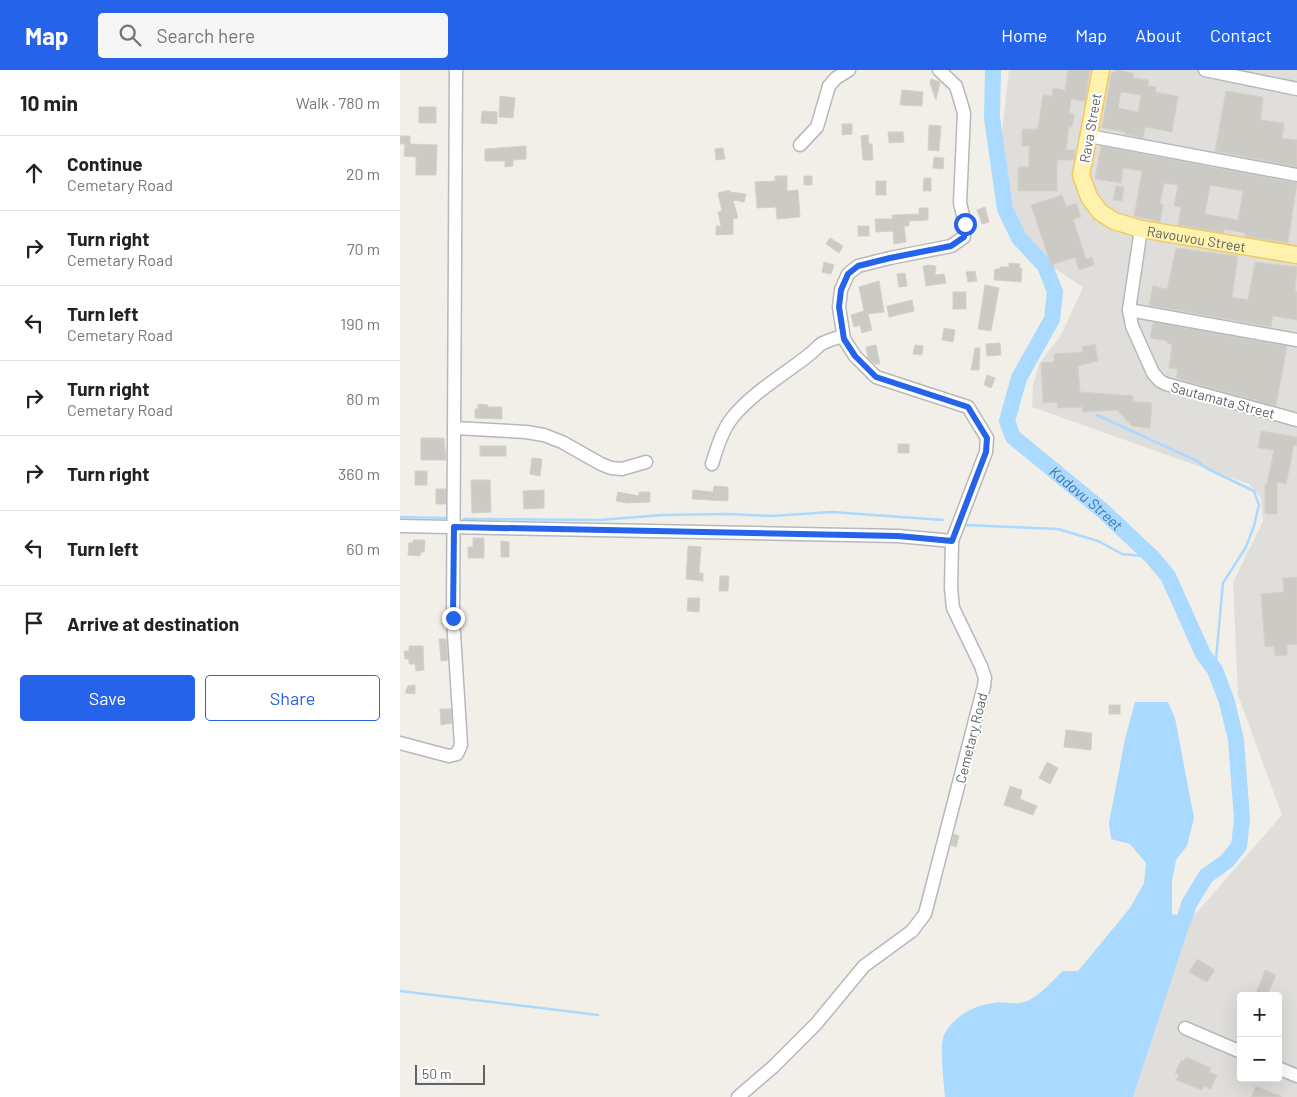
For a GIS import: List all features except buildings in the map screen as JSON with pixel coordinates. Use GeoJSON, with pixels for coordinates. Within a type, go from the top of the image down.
{"type":"FeatureCollection","features":[{"type":"Feature","properties":{"kind":"main road","name":"Rava Street"},"geometry":{"type":"LineString","coordinates":[[1100,212],[1089,197],[1081,176],[1101,70]]}},
{"type":"Feature","properties":{"kind":"main road","name":"Ravouvou Street"},"geometry":{"type":"LineString","coordinates":[[1100,212],[1114,221],[1142,229],[1297,255]]}},
{"type":"Feature","properties":{"kind":"street"},"geometry":{"type":"LineString","coordinates":[[400,743],[446,756],[456,754],[461,745],[453,618],[456,70]]}},
{"type":"Feature","properties":{"kind":"street"},"geometry":{"type":"LineString","coordinates":[[800,145],[817,127],[829,86],[836,78],[849,70]]}},
{"type":"Feature","properties":{"kind":"street","name":"Cemetary Road"},"geometry":{"type":"LineString","coordinates":[[738,1097],[773,1067],[816,1024],[864,966],[912,932],[925,914],[985,678],[953,608],[951,588],[953,536],[986,452],[987,438],[968,407],[876,377],[855,356],[843,336],[839,307],[841,290],[848,274],[858,266],[951,246],[964,237],[965,224],[960,203],[964,113],[956,86],[939,70]]}},
{"type":"Feature","properties":{"kind":"street"},"geometry":{"type":"LineString","coordinates":[[1205,70],[1297,89]]}},
{"type":"Feature","properties":{"kind":"street"},"geometry":{"type":"LineString","coordinates":[[1089,136],[1297,175]]}},
{"type":"Feature","properties":{"kind":"street","name":"Sautamata Street"},"geometry":{"type":"LineString","coordinates":[[1142,229],[1129,310],[1132,326],[1153,373],[1160,381],[1166,384],[1297,420]]}},
{"type":"Feature","properties":{"kind":"street"},"geometry":{"type":"LineString","coordinates":[[1129,310],[1297,340]]}},
{"type":"Feature","properties":{"kind":"street"},"geometry":{"type":"LineString","coordinates":[[712,464],[719,441],[731,419],[751,398],[821,344],[843,336]]}},
{"type":"Feature","properties":{"kind":"street"},"geometry":{"type":"LineString","coordinates":[[455,428],[526,432],[544,435],[611,468],[622,469],[646,462]]}},
{"type":"Feature","properties":{"kind":"street"},"geometry":{"type":"LineString","coordinates":[[400,526],[953,536]]}},
{"type":"Feature","properties":{"kind":"street"},"geometry":{"type":"LineString","coordinates":[[1185,1028],[1237,1050]]}},
{"type":"Feature","properties":{"kind":"street"},"geometry":{"type":"LineString","coordinates":[[1282,1070],[1297,1076]]}},
{"type":"Feature","properties":{"kind":"shaded area"},"geometry":{"type":"Polygon","coordinates":[[[1009,70],[1297,70],[1297,1097],[1133,1097],[1192,918],[1282,815],[1238,695],[1233,582],[1263,521],[1261,498],[1249,484],[1032,407],[1033,386],[1039,364],[1061,335],[1083,287],[1051,266],[1021,227],[1006,194],[1000,150],[1009,70]]]}},
{"type":"Feature","properties":{"kind":"water"},"geometry":{"type":"Polygon","coordinates":[[[1135,702],[1168,702],[1175,718],[1194,818],[1187,846],[1176,860],[1172,881],[1172,914],[1192,918],[1133,1097],[945,1097],[942,1048],[944,1035],[953,1023],[965,1013],[979,1006],[994,1003],[1022,1003],[1040,993],[1063,971],[1078,971],[1130,908],[1144,883],[1146,863],[1130,844],[1111,839],[1109,823],[1125,739],[1135,702]]]}},
{"type":"Feature","properties":{"kind":"waterway","name":"Kadavu Street"},"geometry":{"type":"LineString","coordinates":[[993,70],[992,118],[1005,209],[1019,238],[1045,266],[1055,292],[1052,319],[1019,378],[1007,421],[1013,437],[1102,510],[1152,557],[1168,576],[1203,654],[1215,670],[1227,702],[1236,740],[1242,819],[1239,846],[1227,861],[1206,876],[1189,904],[1185,917]]}},
{"type":"Feature","properties":{"kind":"waterway"},"geometry":{"type":"LineString","coordinates":[[1097,415],[1197,461],[1208,469],[1254,491],[1259,505],[1254,526],[1246,547],[1223,583],[1215,670]]}},
{"type":"Feature","properties":{"kind":"waterway"},"geometry":{"type":"LineString","coordinates":[[464,519],[600,520],[662,515],[729,514],[771,516],[832,512],[943,520]]}},
{"type":"Feature","properties":{"kind":"waterway"},"geometry":{"type":"LineString","coordinates":[[400,517],[448,518]]}},
{"type":"Feature","properties":{"kind":"waterway"},"geometry":{"type":"LineString","coordinates":[[965,525],[1058,529],[1098,541],[1122,554],[1152,557]]}},
{"type":"Feature","properties":{"kind":"waterway"},"geometry":{"type":"LineString","coordinates":[[400,991],[598,1015]]}},
{"type":"Feature","properties":{"kind":"route"},"geometry":{"type":"LineString","coordinates":[[453,618],[454,527],[898,536],[952,541],[986,452],[987,438],[968,407],[876,377],[855,356],[844,339],[839,307],[841,290],[848,274],[858,266],[951,246],[964,237],[965,224]]}}]}
